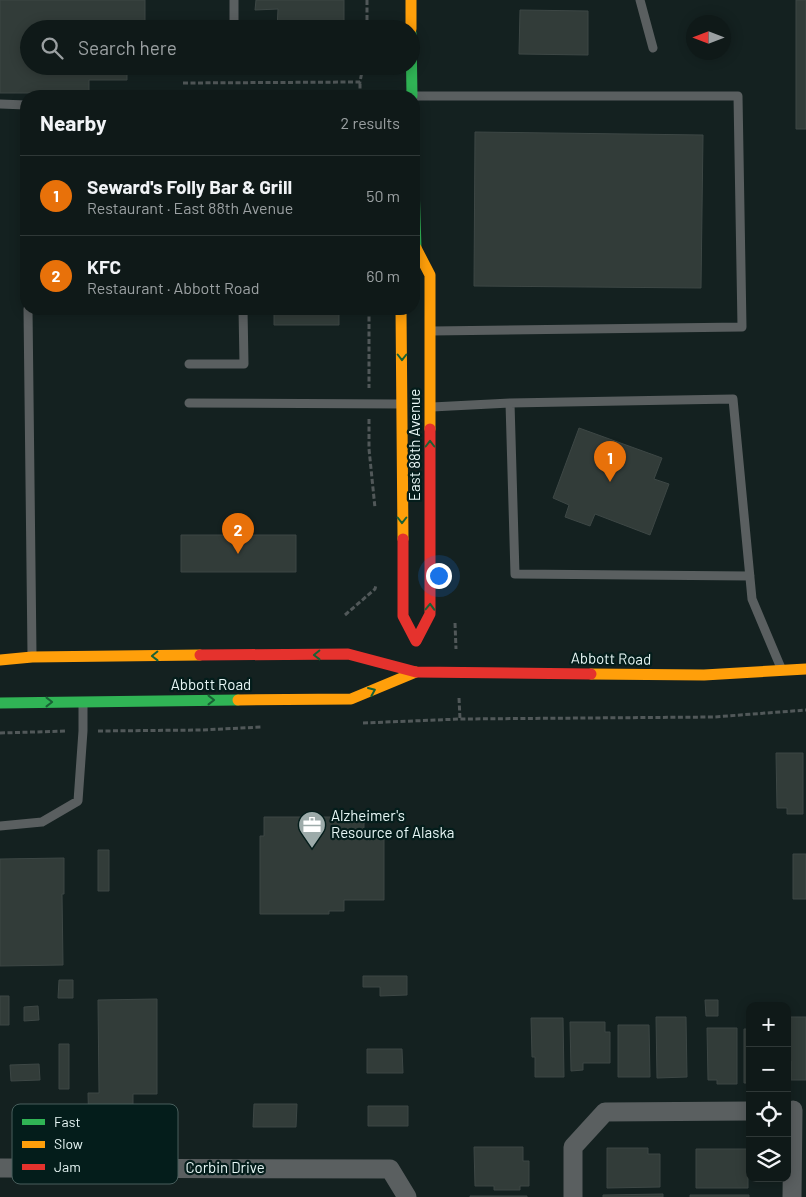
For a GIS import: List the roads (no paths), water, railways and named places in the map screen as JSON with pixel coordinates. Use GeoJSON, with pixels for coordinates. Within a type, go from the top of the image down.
{"type":"FeatureCollection","features":[{"type":"Feature","properties":{"kind":"main road"},"geometry":{"type":"LineString","coordinates":[[411,0],[411,20]]}},
{"type":"Feature","properties":{"kind":"main road"},"geometry":{"type":"LineString","coordinates":[[412,75],[412,90]]}},
{"type":"Feature","properties":{"kind":"main road","name":"East 88th Avenue"},"geometry":{"type":"LineString","coordinates":[[416,649],[430,614],[430,275],[420,258]]}},
{"type":"Feature","properties":{"kind":"main road","name":"East 88th Avenue"},"geometry":{"type":"LineString","coordinates":[[401,315],[403,616],[416,649],[416,672]]}},
{"type":"Feature","properties":{"kind":"main road","name":"Abbott Road"},"geometry":{"type":"LineString","coordinates":[[0,660],[32,657],[348,654],[416,672],[704,675],[806,669]]}},
{"type":"Feature","properties":{"kind":"main road","name":"Abbott Road"},"geometry":{"type":"LineString","coordinates":[[0,704],[11,702],[351,699],[416,672]]}},
{"type":"Feature","properties":{"kind":"street"},"geometry":{"type":"LineString","coordinates":[[792,1197],[795,1110]]}},
{"type":"Feature","properties":{"kind":"street"},"geometry":{"type":"LineString","coordinates":[[573,1197],[573,1147],[605,1112],[746,1111]]}},
{"type":"Feature","properties":{"kind":"street","name":"Corbin Drive"},"geometry":{"type":"LineString","coordinates":[[178,1168],[390,1169],[407,1197]]}},
{"type":"Feature","properties":{"kind":"lane"},"geometry":{"type":"LineString","coordinates":[[234,0],[234,20]]}},
{"type":"Feature","properties":{"kind":"lane"},"geometry":{"type":"LineString","coordinates":[[640,0],[653,48]]}},
{"type":"Feature","properties":{"kind":"lane"},"geometry":{"type":"LineString","coordinates":[[420,96],[738,96],[742,327],[429,331]]}},
{"type":"Feature","properties":{"kind":"lane"},"geometry":{"type":"LineString","coordinates":[[0,104],[20,104]]}},
{"type":"Feature","properties":{"kind":"lane"},"geometry":{"type":"LineString","coordinates":[[28,315],[32,657]]}},
{"type":"Feature","properties":{"kind":"lane"},"geometry":{"type":"LineString","coordinates":[[188,364],[244,364],[243,315]]}},
{"type":"Feature","properties":{"kind":"lane"},"geometry":{"type":"LineString","coordinates":[[429,407],[510,403],[733,399],[752,599],[782,671]]}},
{"type":"Feature","properties":{"kind":"lane"},"geometry":{"type":"LineString","coordinates":[[189,403],[402,404]]}},
{"type":"Feature","properties":{"kind":"lane"},"geometry":{"type":"LineString","coordinates":[[510,403],[514,574],[750,576]]}},
{"type":"Feature","properties":{"kind":"lane"},"geometry":{"type":"LineString","coordinates":[[0,826],[42,822],[78,801],[83,701]]}},
{"type":"Feature","properties":{"kind":"place","name":"Seward's Folly Bar & Grill"},"geometry":{"type":"Point","coordinates":[610,482]}},
{"type":"Feature","properties":{"kind":"place","name":"KFC"},"geometry":{"type":"Point","coordinates":[238,554]}},
{"type":"Feature","properties":{"kind":"place","name":"Alzheimer's Resource of Alaska"},"geometry":{"type":"Point","coordinates":[312,849]}}]}
